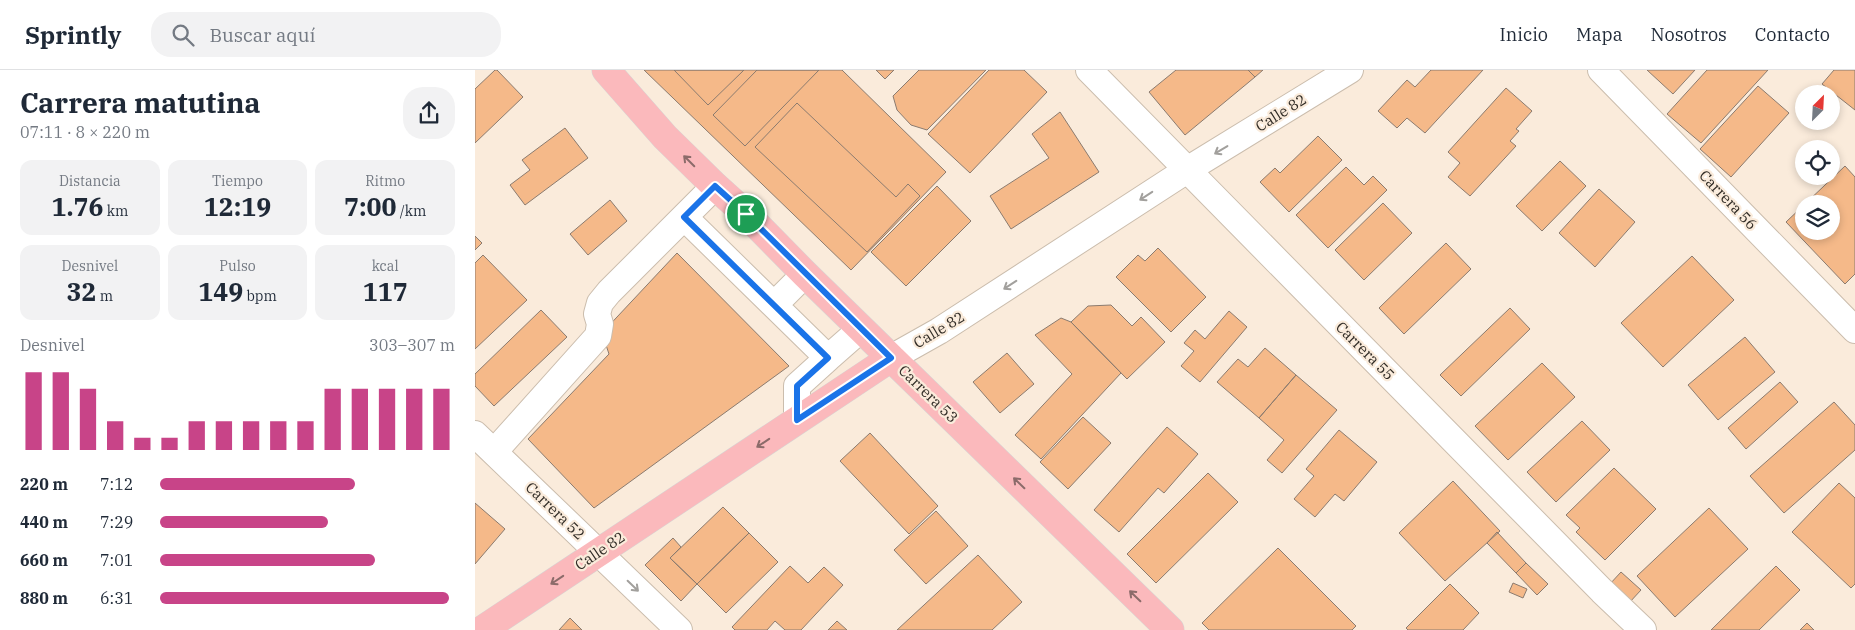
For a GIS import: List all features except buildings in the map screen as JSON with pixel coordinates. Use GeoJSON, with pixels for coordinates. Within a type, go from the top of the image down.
{"type":"FeatureCollection","features":[{"type":"Feature","properties":{"kind":"main road","name":"Carrera 53"},"geometry":{"type":"LineString","coordinates":[[606,70],[665,137],[1170,630]]}},
{"type":"Feature","properties":{"kind":"main road","name":"Calle 82"},"geometry":{"type":"LineString","coordinates":[[482,630],[891,358]]}},
{"type":"Feature","properties":{"kind":"street","name":"Carrera 55"},"geometry":{"type":"LineString","coordinates":[[1089,70],[1595,584],[1643,630]]}},
{"type":"Feature","properties":{"kind":"street","name":"Calle 82"},"geometry":{"type":"LineString","coordinates":[[891,358],[939,331],[1187,170],[1350,70]]}},
{"type":"Feature","properties":{"kind":"street","name":"Carrera 56"},"geometry":{"type":"LineString","coordinates":[[1601,70],[1855,330]]}},
{"type":"Feature","properties":{"kind":"street"},"geometry":{"type":"LineString","coordinates":[[494,452],[598,336],[600,324],[597,314],[600,303],[609,292],[715,186]]}},
{"type":"Feature","properties":{"kind":"street"},"geometry":{"type":"LineString","coordinates":[[684,217],[828,358]]}},
{"type":"Feature","properties":{"kind":"street"},"geometry":{"type":"LineString","coordinates":[[774,305],[805,274]]}},
{"type":"Feature","properties":{"kind":"street"},"geometry":{"type":"LineString","coordinates":[[797,420],[797,386],[861,328]]}},
{"type":"Feature","properties":{"kind":"street","name":"Carrera 52"},"geometry":{"type":"LineString","coordinates":[[475,434],[679,630]]}},
{"type":"Feature","properties":{"kind":"route"},"geometry":{"type":"LineString","coordinates":[[715,186],[746,214],[891,358],[797,420],[797,386],[828,358],[684,217],[715,186]]}}]}
